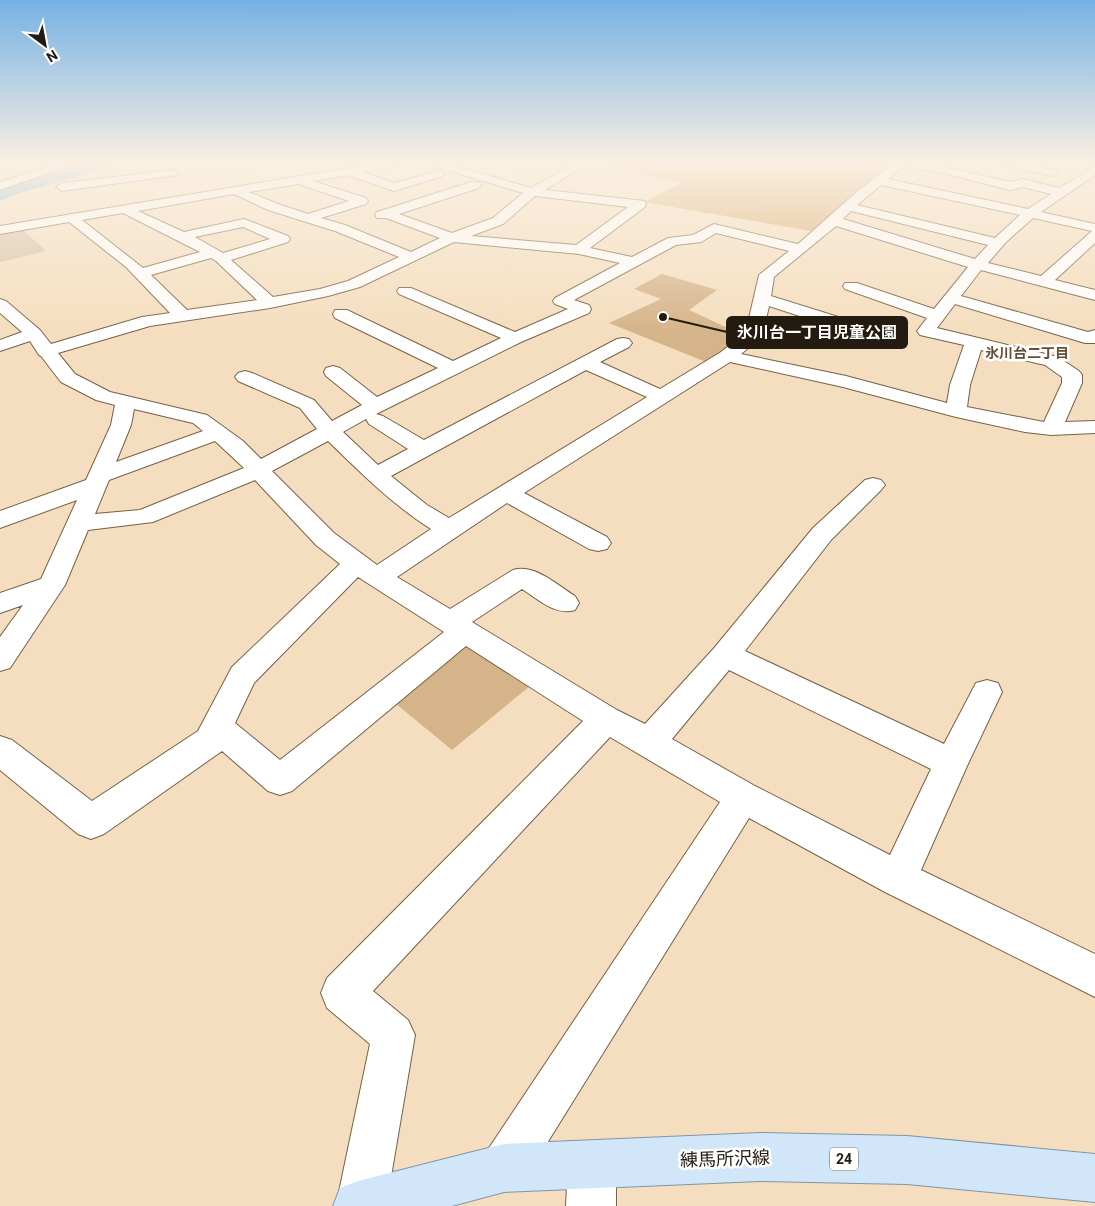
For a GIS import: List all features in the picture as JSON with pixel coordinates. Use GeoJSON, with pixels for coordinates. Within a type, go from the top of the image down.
{"type":"FeatureCollection","features":[{"type":"Feature","properties":{"kind":"main road","name":"練馬所沢線"},"geometry":{"type":"LineString","coordinates":[[360,1206],[504,1168],[591,1185],[760,1157],[907,1160],[1095,1178]]}},
{"type":"Feature","properties":{"kind":"street"},"geometry":{"type":"LineString","coordinates":[[0,230],[52,220]]}},
{"type":"Feature","properties":{"kind":"street"},"geometry":{"type":"LineString","coordinates":[[74,220],[136,269],[183,316]]}},
{"type":"Feature","properties":{"kind":"street"},"geometry":{"type":"LineString","coordinates":[[148,220],[217,255],[270,303]]}},
{"type":"Feature","properties":{"kind":"street"},"geometry":{"type":"LineString","coordinates":[[315,220],[340,228],[411,257]]}},
{"type":"Feature","properties":{"kind":"street"},"geometry":{"type":"LineString","coordinates":[[340,228],[366,220]]}},
{"type":"Feature","properties":{"kind":"street"},"geometry":{"type":"LineString","coordinates":[[405,220],[452,238],[580,250],[634,262]]}},
{"type":"Feature","properties":{"kind":"street"},"geometry":{"type":"LineString","coordinates":[[45,351],[148,321],[270,303],[322,293],[354,284],[452,238],[499,220]]}},
{"type":"Feature","properties":{"kind":"street"},"geometry":{"type":"LineString","coordinates":[[580,250],[619,220]]}},
{"type":"Feature","properties":{"kind":"street"},"geometry":{"type":"LineString","coordinates":[[907,220],[999,243]]}},
{"type":"Feature","properties":{"kind":"street"},"geometry":{"type":"LineString","coordinates":[[1023,220],[978,265],[926,331],[1051,362],[1072,375],[1072,383],[1051,428]]}},
{"type":"Feature","properties":{"kind":"street"},"geometry":{"type":"LineString","coordinates":[[1059,220],[1095,228]]}},
{"type":"Feature","properties":{"kind":"street"},"geometry":{"type":"LineString","coordinates":[[210,740],[243,675],[366,570],[449,529],[727,356],[750,338],[756,327],[767,275],[834,221],[978,265],[1095,295]]}},
{"type":"Feature","properties":{"kind":"street"},"geometry":{"type":"LineString","coordinates":[[136,269],[217,255],[283,239],[244,222],[182,236]]}},
{"type":"Feature","properties":{"kind":"street"},"geometry":{"type":"LineString","coordinates":[[78,523],[144,518],[258,470],[330,431],[376,413],[452,368],[582,309],[561,301],[673,242],[696,239],[714,228],[799,249]]}},
{"type":"Feature","properties":{"kind":"street"},"geometry":{"type":"LineString","coordinates":[[1044,282],[1095,235]]}},
{"type":"Feature","properties":{"kind":"street"},"geometry":{"type":"LineString","coordinates":[[136,269],[199,246]]}},
{"type":"Feature","properties":{"kind":"street"},"geometry":{"type":"LineString","coordinates":[[851,286],[938,316]]}},
{"type":"Feature","properties":{"kind":"street"},"geometry":{"type":"LineString","coordinates":[[406,291],[515,338]]}},
{"type":"Feature","properties":{"kind":"street"},"geometry":{"type":"LineString","coordinates":[[762,298],[858,329]]}},
{"type":"Feature","properties":{"kind":"street"},"geometry":{"type":"LineString","coordinates":[[952,298],[1091,339],[1095,335]]}},
{"type":"Feature","properties":{"kind":"street"},"geometry":{"type":"LineString","coordinates":[[0,304],[34,334],[45,351],[68,378],[103,396],[125,403],[200,419],[235,446],[325,540],[366,570],[457,628],[606,719],[649,742],[743,798],[898,879],[1095,976]]}},
{"type":"Feature","properties":{"kind":"street"},"geometry":{"type":"LineString","coordinates":[[341,314],[452,368]]}},
{"type":"Feature","properties":{"kind":"street"},"geometry":{"type":"LineString","coordinates":[[0,346],[34,334]]}},
{"type":"Feature","properties":{"kind":"street"},"geometry":{"type":"LineString","coordinates":[[376,475],[623,343]]}},
{"type":"Feature","properties":{"kind":"street"},"geometry":{"type":"LineString","coordinates":[[956,411],[960,385],[974,343]]}},
{"type":"Feature","properties":{"kind":"street"},"geometry":{"type":"LineString","coordinates":[[727,356],[846,382],[956,411],[1025,426],[1051,428],[1095,427]]}},
{"type":"Feature","properties":{"kind":"street"},"geometry":{"type":"LineString","coordinates":[[586,363],[660,396]]}},
{"type":"Feature","properties":{"kind":"street"},"geometry":{"type":"LineString","coordinates":[[332,372],[376,413],[425,450]]}},
{"type":"Feature","properties":{"kind":"street"},"geometry":{"type":"LineString","coordinates":[[245,377],[307,404],[330,431],[376,475],[418,510],[449,529]]}},
{"type":"Feature","properties":{"kind":"street"},"geometry":{"type":"LineString","coordinates":[[0,660],[52,585],[121,425],[125,403]]}},
{"type":"Feature","properties":{"kind":"street"},"geometry":{"type":"LineString","coordinates":[[0,520],[218,433]]}},
{"type":"Feature","properties":{"kind":"street"},"geometry":{"type":"LineString","coordinates":[[649,742],[725,655],[822,534],[873,485]]}},
{"type":"Feature","properties":{"kind":"street"},"geometry":{"type":"LineString","coordinates":[[506,493],[598,543]]}},
{"type":"Feature","properties":{"kind":"street"},"geometry":{"type":"LineString","coordinates":[[0,750],[91,822],[222,732],[280,780],[457,628],[522,576],[565,603]]}},
{"type":"Feature","properties":{"kind":"street"},"geometry":{"type":"LineString","coordinates":[[0,602],[52,585]]}},
{"type":"Feature","properties":{"kind":"street"},"geometry":{"type":"LineString","coordinates":[[725,655],[951,763]]}},
{"type":"Feature","properties":{"kind":"street"},"geometry":{"type":"LineString","coordinates":[[898,879],[951,763],[988,692]]}},
{"type":"Feature","properties":{"kind":"street"},"geometry":{"type":"LineString","coordinates":[[360,1206],[393,1034],[342,993],[606,719]]}},
{"type":"Feature","properties":{"kind":"street"},"geometry":{"type":"LineString","coordinates":[[504,1168],[743,798]]}},
{"type":"Feature","properties":{"kind":"shaded area"},"geometry":{"type":"Polygon","coordinates":[[[749,220],[824,220],[811,231],[749,220]]]}},
{"type":"Feature","properties":{"kind":"shaded area"},"geometry":{"type":"Polygon","coordinates":[[[662,274],[717,290],[689,310],[745,336],[706,362],[609,323],[661,299],[634,289],[662,274]]]}},
{"type":"Feature","properties":{"kind":"shaded area"},"geometry":{"type":"Polygon","coordinates":[[[470,633],[541,677],[452,750],[384,694],[470,633]]]}},
{"type":"Feature","properties":{"kind":"building"},"geometry":{"type":"Polygon","coordinates":[[[21,228],[46,251],[0,262],[0,233],[21,228]]]}},
{"type":"Feature","properties":{"kind":"place","name":"氷川台一丁目児童公園"},"geometry":{"type":"Point","coordinates":[663,317]}},
{"type":"Feature","properties":{"kind":"district","name":"氷川台二丁目"},"geometry":{"type":"Point","coordinates":[1027,353]}}]}
